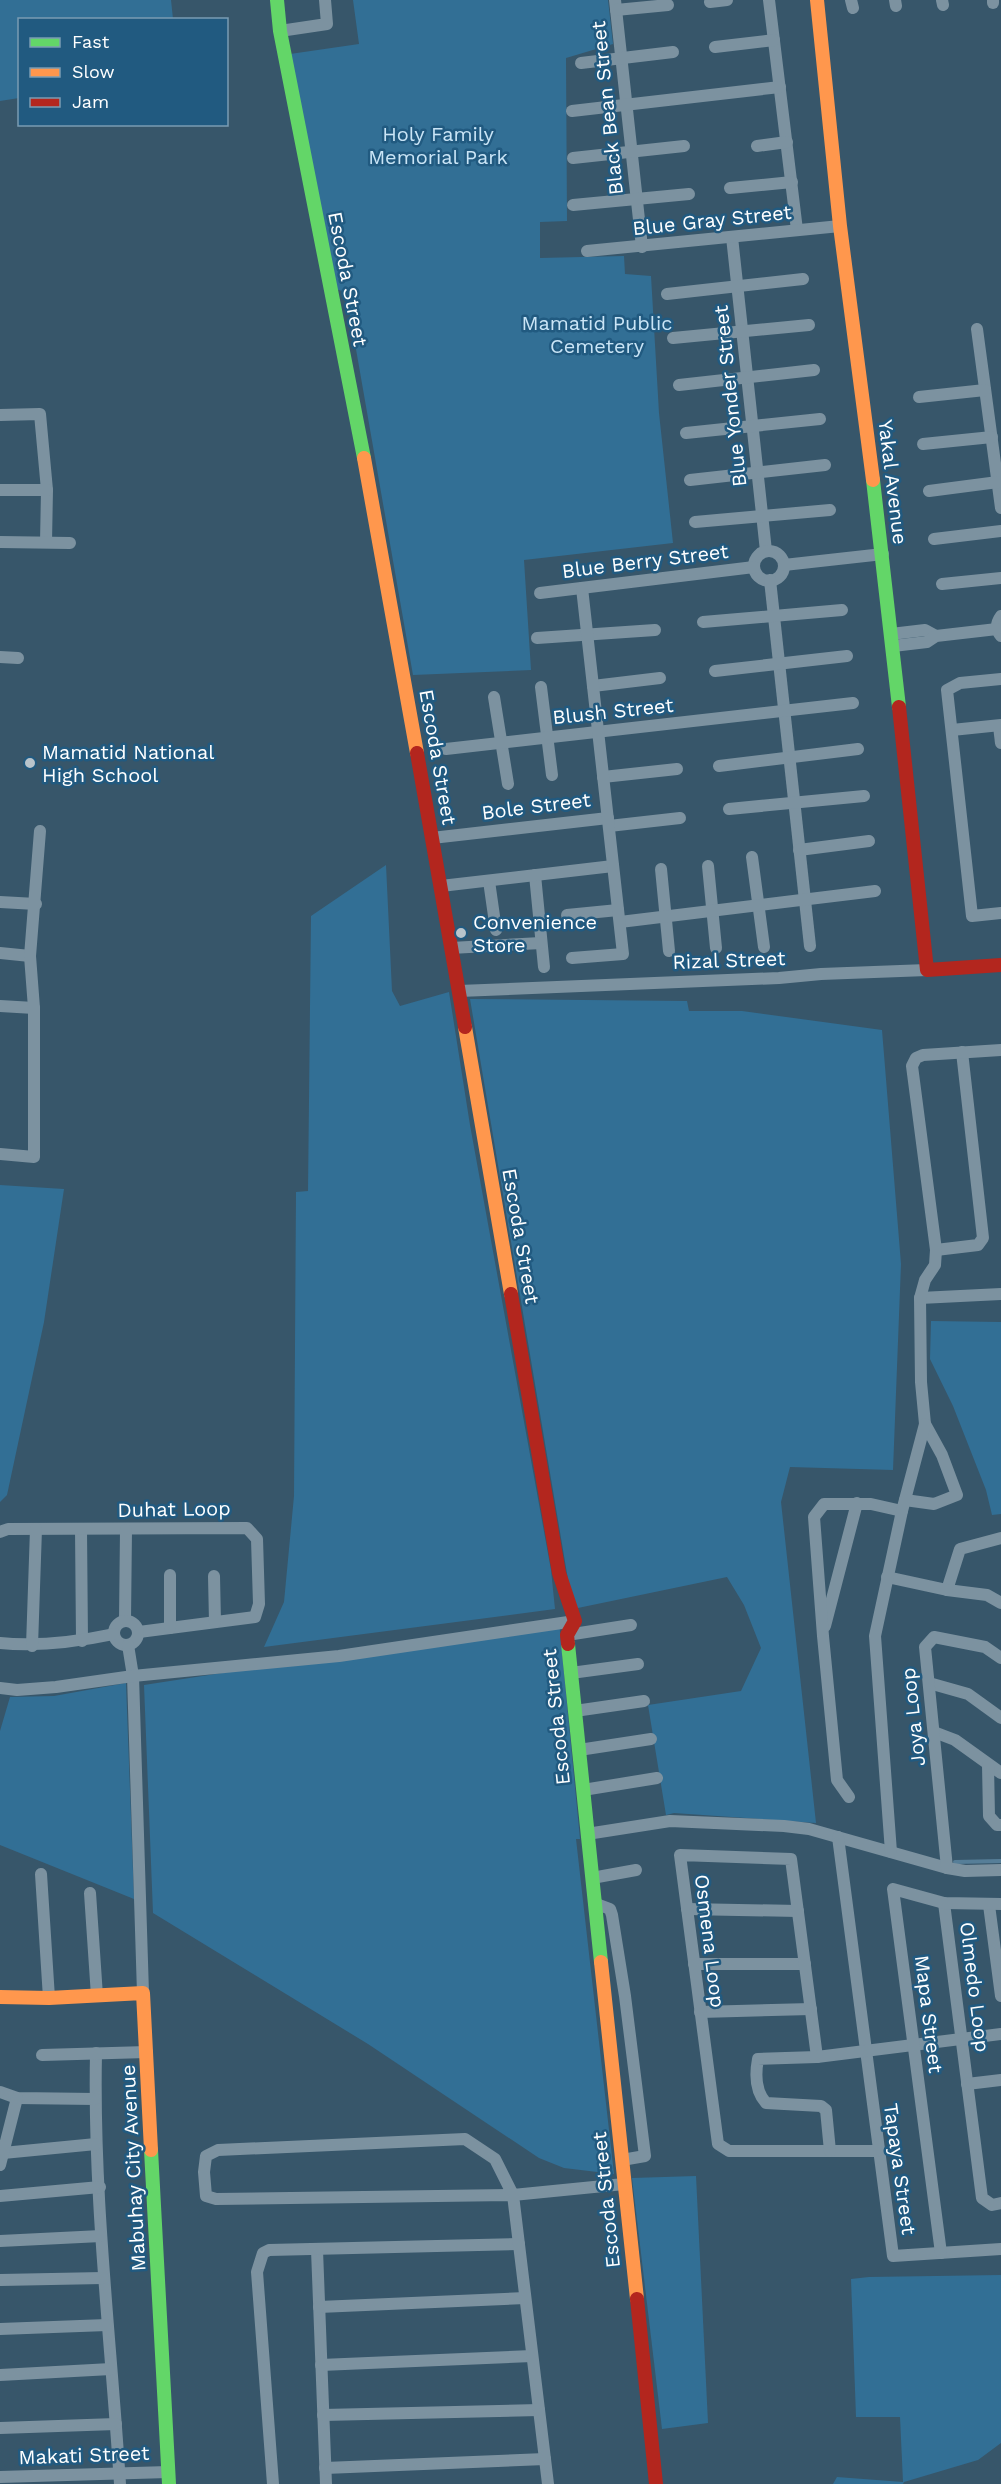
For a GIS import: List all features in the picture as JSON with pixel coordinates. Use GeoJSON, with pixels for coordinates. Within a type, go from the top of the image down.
{"type":"FeatureCollection","features":[{"type":"Feature","properties":{"kind":"street","name":"Escoda Street"},"geometry":{"type":"LineString","coordinates":[[277,0],[280,31],[362,446],[441,886],[559,1573],[575,1621],[567,1635],[656,2484]]}},
{"type":"Feature","properties":{"kind":"street"},"geometry":{"type":"LineString","coordinates":[[280,31],[327,24],[325,0]]}},
{"type":"Feature","properties":{"kind":"street"},"geometry":{"type":"LineString","coordinates":[[710,2],[727,0]]}},
{"type":"Feature","properties":{"kind":"street"},"geometry":{"type":"LineString","coordinates":[[770,0],[797,230]]}},
{"type":"Feature","properties":{"kind":"street","name":"Yakal Avenue"},"geometry":{"type":"LineString","coordinates":[[817,0],[840,226],[883,554],[927,970]]}},
{"type":"Feature","properties":{"kind":"street"},"geometry":{"type":"LineString","coordinates":[[615,5],[668,5]]}},
{"type":"Feature","properties":{"kind":"street","name":"Black Bean Street"},"geometry":{"type":"LineString","coordinates":[[615,5],[642,247]]}},
{"type":"Feature","properties":{"kind":"street"},"geometry":{"type":"LineString","coordinates":[[715,47],[774,40]]}},
{"type":"Feature","properties":{"kind":"street"},"geometry":{"type":"LineString","coordinates":[[581,63],[673,52]]}},
{"type":"Feature","properties":{"kind":"street"},"geometry":{"type":"LineString","coordinates":[[572,111],[780,87]]}},
{"type":"Feature","properties":{"kind":"street"},"geometry":{"type":"LineString","coordinates":[[757,146],[787,142]]}},
{"type":"Feature","properties":{"kind":"street"},"geometry":{"type":"LineString","coordinates":[[573,158],[684,146]]}},
{"type":"Feature","properties":{"kind":"street"},"geometry":{"type":"LineString","coordinates":[[730,188],[792,182]]}},
{"type":"Feature","properties":{"kind":"street"},"geometry":{"type":"LineString","coordinates":[[573,205],[689,194]]}},
{"type":"Feature","properties":{"kind":"street","name":"Blue Gray Street"},"geometry":{"type":"LineString","coordinates":[[587,251],[840,226]]}},
{"type":"Feature","properties":{"kind":"street","name":"Blue Yonder Street"},"geometry":{"type":"LineString","coordinates":[[732,237],[766,551]]}},
{"type":"Feature","properties":{"kind":"street"},"geometry":{"type":"LineString","coordinates":[[667,294],[803,279]]}},
{"type":"Feature","properties":{"kind":"street"},"geometry":{"type":"LineString","coordinates":[[673,338],[809,325]]}},
{"type":"Feature","properties":{"kind":"street"},"geometry":{"type":"LineString","coordinates":[[977,329],[997,460],[1001,508]]}},
{"type":"Feature","properties":{"kind":"street"},"geometry":{"type":"LineString","coordinates":[[679,385],[814,370]]}},
{"type":"Feature","properties":{"kind":"street"},"geometry":{"type":"LineString","coordinates":[[919,397],[985,390]]}},
{"type":"Feature","properties":{"kind":"street"},"geometry":{"type":"LineString","coordinates":[[0,415],[40,414],[47,490],[46,542]]}},
{"type":"Feature","properties":{"kind":"street"},"geometry":{"type":"LineString","coordinates":[[686,433],[820,419]]}},
{"type":"Feature","properties":{"kind":"street"},"geometry":{"type":"LineString","coordinates":[[923,444],[992,436]]}},
{"type":"Feature","properties":{"kind":"street"},"geometry":{"type":"LineString","coordinates":[[690,480],[825,465]]}},
{"type":"Feature","properties":{"kind":"street"},"geometry":{"type":"LineString","coordinates":[[929,490],[998,482]]}},
{"type":"Feature","properties":{"kind":"street"},"geometry":{"type":"LineString","coordinates":[[0,490],[47,490]]}},
{"type":"Feature","properties":{"kind":"street"},"geometry":{"type":"LineString","coordinates":[[695,522],[830,510]]}},
{"type":"Feature","properties":{"kind":"street"},"geometry":{"type":"LineString","coordinates":[[934,539],[1001,531]]}},
{"type":"Feature","properties":{"kind":"street"},"geometry":{"type":"LineString","coordinates":[[0,542],[69,543]]}},
{"type":"Feature","properties":{"kind":"street"},"geometry":{"type":"LineString","coordinates":[[766,551],[778,554],[784,565],[778,577],[770,580],[759,577],[754,567],[758,555],[766,551]]}},
{"type":"Feature","properties":{"kind":"street"},"geometry":{"type":"LineString","coordinates":[[784,565],[883,554]]}},
{"type":"Feature","properties":{"kind":"street","name":"Blue Berry Street"},"geometry":{"type":"LineString","coordinates":[[540,593],[754,567]]}},
{"type":"Feature","properties":{"kind":"street"},"geometry":{"type":"LineString","coordinates":[[942,584],[1001,578]]}},
{"type":"Feature","properties":{"kind":"street"},"geometry":{"type":"LineString","coordinates":[[770,580],[810,946]]}},
{"type":"Feature","properties":{"kind":"street"},"geometry":{"type":"LineString","coordinates":[[572,958],[623,954],[582,588]]}},
{"type":"Feature","properties":{"kind":"street"},"geometry":{"type":"LineString","coordinates":[[703,622],[842,610]]}},
{"type":"Feature","properties":{"kind":"street"},"geometry":{"type":"LineString","coordinates":[[892,640],[925,630],[936,636],[999,633],[997,622],[1001,616]]}},
{"type":"Feature","properties":{"kind":"street"},"geometry":{"type":"LineString","coordinates":[[537,638],[655,630]]}},
{"type":"Feature","properties":{"kind":"street"},"geometry":{"type":"LineString","coordinates":[[715,670],[847,656]]}},
{"type":"Feature","properties":{"kind":"street"},"geometry":{"type":"LineString","coordinates":[[0,657],[18,658]]}},
{"type":"Feature","properties":{"kind":"street"},"geometry":{"type":"LineString","coordinates":[[593,686],[660,678]]}},
{"type":"Feature","properties":{"kind":"street"},"geometry":{"type":"LineString","coordinates":[[1001,679],[960,683],[947,690],[972,916],[1001,913]]}},
{"type":"Feature","properties":{"kind":"street"},"geometry":{"type":"LineString","coordinates":[[541,687],[552,775]]}},
{"type":"Feature","properties":{"kind":"street"},"geometry":{"type":"LineString","coordinates":[[494,697],[508,784]]}},
{"type":"Feature","properties":{"kind":"street","name":"Blush Street"},"geometry":{"type":"LineString","coordinates":[[446,749],[853,703]]}},
{"type":"Feature","properties":{"kind":"street"},"geometry":{"type":"LineString","coordinates":[[952,730],[1000,725],[1001,743]]}},
{"type":"Feature","properties":{"kind":"street"},"geometry":{"type":"LineString","coordinates":[[719,765],[858,749]]}},
{"type":"Feature","properties":{"kind":"street"},"geometry":{"type":"LineString","coordinates":[[603,777],[678,769]]}},
{"type":"Feature","properties":{"kind":"street"},"geometry":{"type":"LineString","coordinates":[[729,809],[864,796]]}},
{"type":"Feature","properties":{"kind":"street","name":"Bole Street"},"geometry":{"type":"LineString","coordinates":[[432,838],[608,822],[680,818]]}},
{"type":"Feature","properties":{"kind":"street"},"geometry":{"type":"LineString","coordinates":[[0,1154],[34,1157],[34,1008],[30,956],[36,904],[40,831]]}},
{"type":"Feature","properties":{"kind":"street"},"geometry":{"type":"LineString","coordinates":[[800,850],[869,841]]}},
{"type":"Feature","properties":{"kind":"street"},"geometry":{"type":"LineString","coordinates":[[752,857],[764,947]]}},
{"type":"Feature","properties":{"kind":"street"},"geometry":{"type":"LineString","coordinates":[[441,886],[613,866]]}},
{"type":"Feature","properties":{"kind":"street"},"geometry":{"type":"LineString","coordinates":[[708,866],[716,948]]}},
{"type":"Feature","properties":{"kind":"street"},"geometry":{"type":"LineString","coordinates":[[661,869],[669,951]]}},
{"type":"Feature","properties":{"kind":"street"},"geometry":{"type":"LineString","coordinates":[[535,875],[544,967]]}},
{"type":"Feature","properties":{"kind":"street"},"geometry":{"type":"LineString","coordinates":[[489,881],[496,930]]}},
{"type":"Feature","properties":{"kind":"street"},"geometry":{"type":"LineString","coordinates":[[567,915],[666,917],[875,891]]}},
{"type":"Feature","properties":{"kind":"street"},"geometry":{"type":"LineString","coordinates":[[0,902],[36,904]]}},
{"type":"Feature","properties":{"kind":"street"},"geometry":{"type":"LineString","coordinates":[[451,948],[541,944]]}},
{"type":"Feature","properties":{"kind":"street"},"geometry":{"type":"LineString","coordinates":[[0,953],[30,956]]}},
{"type":"Feature","properties":{"kind":"street","name":"Rizal Street"},"geometry":{"type":"LineString","coordinates":[[459,991],[779,978],[1001,965]]}},
{"type":"Feature","properties":{"kind":"street"},"geometry":{"type":"LineString","coordinates":[[0,1006],[34,1008]]}},
{"type":"Feature","properties":{"kind":"street"},"geometry":{"type":"LineString","coordinates":[[891,1852],[874,1636],[925,1424],[921,1382],[920,1298],[925,1280],[935,1265],[936,1250],[912,1066],[916,1058],[923,1055],[1001,1050]]}},
{"type":"Feature","properties":{"kind":"street"},"geometry":{"type":"LineString","coordinates":[[936,1250],[978,1245],[983,1238],[962,1052]]}},
{"type":"Feature","properties":{"kind":"street"},"geometry":{"type":"LineString","coordinates":[[920,1298],[1001,1294]]}},
{"type":"Feature","properties":{"kind":"street"},"geometry":{"type":"LineString","coordinates":[[849,1797],[837,1780],[814,1517],[824,1504],[857,1503],[904,1506],[933,1504],[957,1495],[942,1455],[925,1424]]}},
{"type":"Feature","properties":{"kind":"street"},"geometry":{"type":"LineString","coordinates":[[823,1636],[857,1503]]}},
{"type":"Feature","properties":{"kind":"street","name":"Duhat Loop"},"geometry":{"type":"LineString","coordinates":[[0,1532],[8,1529],[247,1528],[257,1539],[260,1604],[255,1617],[139,1632]]}},
{"type":"Feature","properties":{"kind":"street"},"geometry":{"type":"LineString","coordinates":[[32,1646],[36,1529]]}},
{"type":"Feature","properties":{"kind":"street"},"geometry":{"type":"LineString","coordinates":[[81,1529],[81,1641]]}},
{"type":"Feature","properties":{"kind":"street"},"geometry":{"type":"LineString","coordinates":[[125,1620],[126,1530]]}},
{"type":"Feature","properties":{"kind":"street"},"geometry":{"type":"LineString","coordinates":[[947,1590],[960,1549],[1001,1538]]}},
{"type":"Feature","properties":{"kind":"street"},"geometry":{"type":"LineString","coordinates":[[170,1575],[170,1628]]}},
{"type":"Feature","properties":{"kind":"street"},"geometry":{"type":"LineString","coordinates":[[214,1576],[215,1622]]}},
{"type":"Feature","properties":{"kind":"street"},"geometry":{"type":"LineString","coordinates":[[887,1577],[947,1590],[987,1594],[1001,1602]]}},
{"type":"Feature","properties":{"kind":"street"},"geometry":{"type":"LineString","coordinates":[[125,1620],[134,1623],[139,1632],[136,1641],[128,1645],[118,1642],[114,1634],[117,1625],[125,1620]]}},
{"type":"Feature","properties":{"kind":"street"},"geometry":{"type":"LineString","coordinates":[[0,1688],[17,1690],[56,1687],[133,1676],[339,1656],[575,1621]]}},
{"type":"Feature","properties":{"kind":"street"},"geometry":{"type":"LineString","coordinates":[[567,1635],[631,1625]]}},
{"type":"Feature","properties":{"kind":"street"},"geometry":{"type":"LineString","coordinates":[[0,1643],[32,1646],[81,1641],[114,1634]]}},
{"type":"Feature","properties":{"kind":"street","name":"Joya Loop"},"geometry":{"type":"LineString","coordinates":[[947,1868],[924,1647],[934,1637],[986,1647],[1001,1658]]}},
{"type":"Feature","properties":{"kind":"street"},"geometry":{"type":"LineString","coordinates":[[0,1997],[49,1998],[143,1993],[133,1676],[128,1645]]}},
{"type":"Feature","properties":{"kind":"street"},"geometry":{"type":"LineString","coordinates":[[571,1673],[638,1664]]}},
{"type":"Feature","properties":{"kind":"street"},"geometry":{"type":"LineString","coordinates":[[928,1683],[968,1695],[1001,1718]]}},
{"type":"Feature","properties":{"kind":"street"},"geometry":{"type":"LineString","coordinates":[[575,1711],[644,1701]]}},
{"type":"Feature","properties":{"kind":"street"},"geometry":{"type":"LineString","coordinates":[[934,1732],[955,1740],[1001,1773]]}},
{"type":"Feature","properties":{"kind":"street"},"geometry":{"type":"LineString","coordinates":[[579,1750],[651,1739]]}},
{"type":"Feature","properties":{"kind":"street"},"geometry":{"type":"LineString","coordinates":[[988,1765],[989,1816],[997,1826],[1001,1826]]}},
{"type":"Feature","properties":{"kind":"street"},"geometry":{"type":"LineString","coordinates":[[583,1790],[657,1778]]}},
{"type":"Feature","properties":{"kind":"street"},"geometry":{"type":"LineString","coordinates":[[588,1834],[670,1821],[784,1826],[838,1837],[947,1868],[965,1871],[1001,1870]]}},
{"type":"Feature","properties":{"kind":"street","name":"Tapaya Street"},"geometry":{"type":"LineString","coordinates":[[838,1837],[893,2256],[1001,2249]]}},
{"type":"Feature","properties":{"kind":"street","name":"Osmena Loop"},"geometry":{"type":"LineString","coordinates":[[817,2057],[791,1859],[680,1855],[718,2144],[729,2151],[878,2151]]}},
{"type":"Feature","properties":{"kind":"street"},"geometry":{"type":"LineString","coordinates":[[592,1878],[636,1870]]}},
{"type":"Feature","properties":{"kind":"street"},"geometry":{"type":"LineString","coordinates":[[41,1874],[49,1998]]}},
{"type":"Feature","properties":{"kind":"street","name":"Mapa Street"},"geometry":{"type":"LineString","coordinates":[[941,2253],[893,1889],[945,1903],[995,1904]]}},
{"type":"Feature","properties":{"kind":"street"},"geometry":{"type":"LineString","coordinates":[[90,1893],[97,1996]]}},
{"type":"Feature","properties":{"kind":"street"},"geometry":{"type":"LineString","coordinates":[[594,1903],[610,1909],[612,1915],[625,1996],[645,2156],[622,2160]]}},
{"type":"Feature","properties":{"kind":"street","name":"Olmedo Loop"},"geometry":{"type":"LineString","coordinates":[[945,1903],[982,2198],[992,2205],[1001,2203]]}},
{"type":"Feature","properties":{"kind":"street"},"geometry":{"type":"LineString","coordinates":[[995,1904],[1001,1996]]}},
{"type":"Feature","properties":{"kind":"street"},"geometry":{"type":"LineString","coordinates":[[687,1909],[798,1911]]}},
{"type":"Feature","properties":{"kind":"street"},"geometry":{"type":"LineString","coordinates":[[694,1964],[805,1964]]}},
{"type":"Feature","properties":{"kind":"street","name":"Mabuhay City Avenue"},"geometry":{"type":"LineString","coordinates":[[143,1993],[169,2478]]}},
{"type":"Feature","properties":{"kind":"street"},"geometry":{"type":"LineString","coordinates":[[700,2012],[811,2009]]}},
{"type":"Feature","properties":{"kind":"street"},"geometry":{"type":"LineString","coordinates":[[830,2151],[826,2110],[821,2106],[766,2103],[759,2095],[756,2070],[758,2059],[817,2057],[1001,2034]]}},
{"type":"Feature","properties":{"kind":"street"},"geometry":{"type":"LineString","coordinates":[[42,2055],[147,2052]]}},
{"type":"Feature","properties":{"kind":"street"},"geometry":{"type":"LineString","coordinates":[[96,2053],[96,2144],[101,2236],[120,2479]]}},
{"type":"Feature","properties":{"kind":"street"},"geometry":{"type":"LineString","coordinates":[[967,2084],[1001,2080]]}},
{"type":"Feature","properties":{"kind":"street"},"geometry":{"type":"LineString","coordinates":[[0,2092],[17,2098],[95,2099]]}},
{"type":"Feature","properties":{"kind":"street"},"geometry":{"type":"LineString","coordinates":[[0,2165],[17,2098]]}},
{"type":"Feature","properties":{"kind":"street"},"geometry":{"type":"LineString","coordinates":[[548,2484],[513,2194],[495,2159],[465,2139],[218,2151],[206,2156],[204,2172],[206,2196],[216,2199],[513,2194],[624,2184]]}},
{"type":"Feature","properties":{"kind":"street"},"geometry":{"type":"LineString","coordinates":[[3,2152],[96,2144]]}},
{"type":"Feature","properties":{"kind":"street"},"geometry":{"type":"LineString","coordinates":[[0,2196],[100,2187]]}},
{"type":"Feature","properties":{"kind":"street"},"geometry":{"type":"LineString","coordinates":[[0,2241],[101,2236]]}},
{"type":"Feature","properties":{"kind":"street"},"geometry":{"type":"LineString","coordinates":[[273,2484],[257,2272],[263,2253],[269,2250],[519,2244]]}},
{"type":"Feature","properties":{"kind":"street"},"geometry":{"type":"LineString","coordinates":[[316,2250],[326,2484]]}},
{"type":"Feature","properties":{"kind":"street"},"geometry":{"type":"LineString","coordinates":[[0,2280],[104,2277]]}},
{"type":"Feature","properties":{"kind":"street"},"geometry":{"type":"LineString","coordinates":[[319,2307],[525,2298]]}},
{"type":"Feature","properties":{"kind":"street"},"geometry":{"type":"LineString","coordinates":[[0,2329],[107,2325]]}},
{"type":"Feature","properties":{"kind":"street"},"geometry":{"type":"LineString","coordinates":[[321,2365],[532,2356]]}},
{"type":"Feature","properties":{"kind":"street"},"geometry":{"type":"LineString","coordinates":[[0,2375],[111,2369]]}},
{"type":"Feature","properties":{"kind":"street"},"geometry":{"type":"LineString","coordinates":[[323,2415],[539,2410]]}},
{"type":"Feature","properties":{"kind":"street"},"geometry":{"type":"LineString","coordinates":[[0,2428],[116,2424]]}},
{"type":"Feature","properties":{"kind":"street"},"geometry":{"type":"LineString","coordinates":[[325,2468],[545,2459]]}},
{"type":"Feature","properties":{"kind":"street","name":"Makati Street"},"geometry":{"type":"LineString","coordinates":[[0,2477],[26,2480],[169,2478]]}},
{"type":"Feature","properties":{"kind":"green space"},"geometry":{"type":"Polygon","coordinates":[[[0,0],[171,0],[173,18],[18,18],[18,98],[0,101],[0,0]]]}},
{"type":"Feature","properties":{"kind":"green space"},"geometry":{"type":"Polygon","coordinates":[[[353,0],[608,0],[613,44],[566,58],[567,221],[540,222],[540,258],[624,256],[625,274],[651,276],[659,413],[673,543],[524,560],[531,670],[413,675],[346,292],[335,289],[290,54],[359,44],[353,0]]]}},
{"type":"Feature","properties":{"kind":"green space"},"geometry":{"type":"Polygon","coordinates":[[[386,865],[392,991],[400,1006],[449,992],[470,1125],[551,1570],[555,1609],[264,1647],[284,1602],[294,1496],[296,1192],[308,1191],[311,916],[386,865]]]}},
{"type":"Feature","properties":{"kind":"green space"},"geometry":{"type":"Polygon","coordinates":[[[470,999],[687,1001],[689,1011],[742,1011],[882,1030],[901,1264],[893,1470],[790,1467],[781,1502],[816,1823],[674,1813],[666,1815],[648,1705],[741,1691],[761,1648],[744,1605],[727,1577],[573,1609],[470,999]]]}},
{"type":"Feature","properties":{"kind":"green space"},"geometry":{"type":"Polygon","coordinates":[[[0,1185],[64,1189],[44,1322],[7,1495],[0,1502],[0,1185]]]}},
{"type":"Feature","properties":{"kind":"green space"},"geometry":{"type":"Polygon","coordinates":[[[931,1321],[1001,1322],[1001,1514],[992,1515],[986,1490],[953,1406],[930,1359],[931,1321]]]}},
{"type":"Feature","properties":{"kind":"green space"},"geometry":{"type":"Polygon","coordinates":[[[559,1621],[580,1839],[576,1839],[614,2174],[564,2168],[539,2158],[368,2044],[153,1913],[144,1685],[559,1621]]]}},
{"type":"Feature","properties":{"kind":"green space"},"geometry":{"type":"Polygon","coordinates":[[[126,1683],[134,1899],[0,1845],[0,1731],[10,1697],[54,1696],[126,1683]]]}},
{"type":"Feature","properties":{"kind":"green space"},"geometry":{"type":"Polygon","coordinates":[[[696,2176],[708,2423],[662,2429],[632,2178],[696,2176]]]}},
{"type":"Feature","properties":{"kind":"green space"},"geometry":{"type":"Polygon","coordinates":[[[1001,2275],[1001,2443],[978,2460],[903,2484],[833,2484],[837,2477],[903,2482],[900,2417],[856,2417],[851,2279],[1001,2275]]]}},
{"type":"Feature","properties":{"kind":"waterway"},"geometry":{"type":"LineString","coordinates":[[955,1862],[1001,1861]]}},
{"type":"Feature","properties":{"kind":"traffic: fast"},"geometry":{"type":"LineString","coordinates":[[277,0],[280,31],[364,458]]}},
{"type":"Feature","properties":{"kind":"traffic: fast"},"geometry":{"type":"LineString","coordinates":[[873,480],[899,707]]}},
{"type":"Feature","properties":{"kind":"traffic: fast"},"geometry":{"type":"LineString","coordinates":[[568,1644],[601,1962]]}},
{"type":"Feature","properties":{"kind":"traffic: fast"},"geometry":{"type":"LineString","coordinates":[[151,2150],[169,2484]]}},
{"type":"Feature","properties":{"kind":"traffic: slow"},"geometry":{"type":"LineString","coordinates":[[817,0],[840,226],[873,480]]}},
{"type":"Feature","properties":{"kind":"traffic: slow"},"geometry":{"type":"LineString","coordinates":[[364,458],[417,753]]}},
{"type":"Feature","properties":{"kind":"traffic: slow"},"geometry":{"type":"LineString","coordinates":[[465,1027],[511,1294]]}},
{"type":"Feature","properties":{"kind":"traffic: slow"},"geometry":{"type":"LineString","coordinates":[[601,1962],[637,2299]]}},
{"type":"Feature","properties":{"kind":"traffic: slow"},"geometry":{"type":"LineString","coordinates":[[0,1997],[49,1998],[143,1993],[151,2150]]}},
{"type":"Feature","properties":{"kind":"traffic: jam"},"geometry":{"type":"LineString","coordinates":[[899,707],[927,970],[1001,965]]}},
{"type":"Feature","properties":{"kind":"traffic: jam"},"geometry":{"type":"LineString","coordinates":[[417,753],[465,1027]]}},
{"type":"Feature","properties":{"kind":"traffic: jam"},"geometry":{"type":"LineString","coordinates":[[511,1294],[559,1573],[575,1621],[567,1635],[568,1644]]}},
{"type":"Feature","properties":{"kind":"traffic: jam"},"geometry":{"type":"LineString","coordinates":[[637,2299],[656,2484]]}},
{"type":"Feature","properties":{"kind":"place","name":"Mamatid National High School"},"geometry":{"type":"Point","coordinates":[30,763]}},
{"type":"Feature","properties":{"kind":"place","name":"Convenience Store"},"geometry":{"type":"Point","coordinates":[461,933]}},
{"type":"Feature","properties":{"kind":"park label","name":"Holy Family Memorial Park"},"geometry":{"type":"Point","coordinates":[438,146]}},
{"type":"Feature","properties":{"kind":"park label","name":"Mamatid Public Cemetery"},"geometry":{"type":"Point","coordinates":[597,334]}}]}
